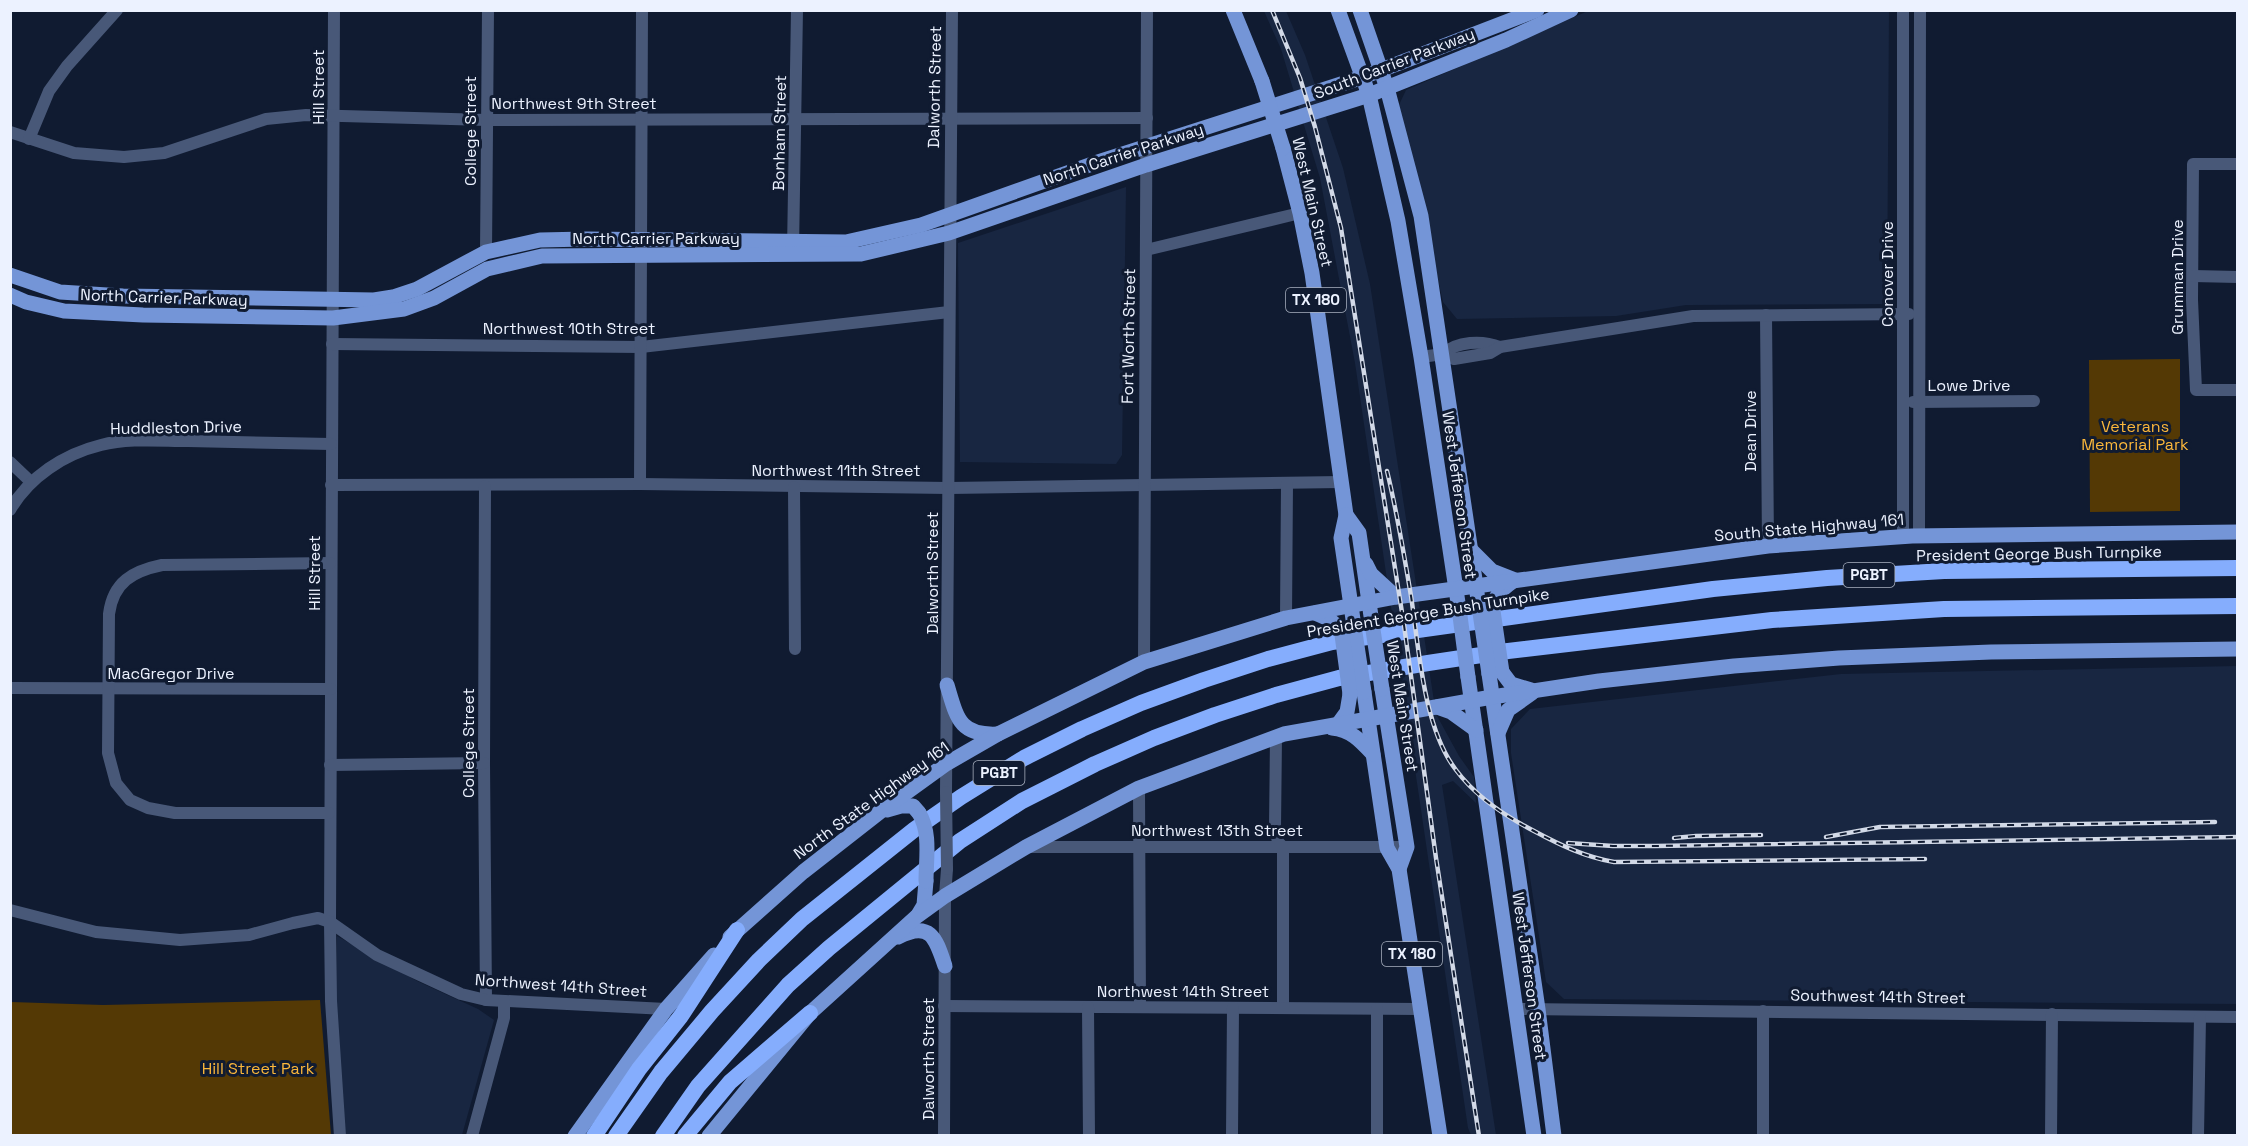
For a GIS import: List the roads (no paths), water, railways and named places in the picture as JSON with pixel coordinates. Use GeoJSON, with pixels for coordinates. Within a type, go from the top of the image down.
{"type":"FeatureCollection","features":[{"type":"Feature","properties":{"kind":"highway","name":"President George Bush Turnpike"},"geometry":{"type":"LineString","coordinates":[[616,1136],[661,1072],[759,960],[802,919],[915,829],[1024,758],[1131,707],[1204,680],[1268,659],[1332,642],[1713,589],[1920,572],[2238,568]]}},
{"type":"Feature","properties":{"kind":"highway","name":"PGBT"},"geometry":{"type":"LineString","coordinates":[[663,1136],[698,1086],[788,985],[960,841],[1022,801],[1095,764],[1215,715],[1338,678],[1520,650],[1772,620],[1944,609],[2238,606]]}},
{"type":"Feature","properties":{"kind":"highway"},"geometry":{"type":"LineString","coordinates":[[594,1136],[639,1069],[681,1016],[737,930]]}},
{"type":"Feature","properties":{"kind":"highway"},"geometry":{"type":"LineString","coordinates":[[686,1136],[730,1082],[810,1013]]}},
{"type":"Feature","properties":{"kind":"main road","name":"West Main Street"},"geometry":{"type":"LineString","coordinates":[[1233,10],[1262,81],[1283,148],[1300,213],[1312,273],[1346,515],[1341,538],[1351,605],[1349,634],[1357,693],[1368,718],[1387,848],[1400,868],[1440,1136]]}},
{"type":"Feature","properties":{"kind":"main road","name":"West Jefferson Street"},"geometry":{"type":"LineString","coordinates":[[1338,10],[1369,95],[1398,221],[1456,589],[1518,1009],[1534,1136]]}},
{"type":"Feature","properties":{"kind":"main road","name":"West Jefferson Street"},"geometry":{"type":"LineString","coordinates":[[1360,10],[1387,88],[1421,216],[1476,586],[1486,612],[1495,673],[1492,698],[1538,1009],[1554,1136]]}},
{"type":"Feature","properties":{"kind":"main road","name":"South Carrier Parkway"},"geometry":{"type":"LineString","coordinates":[[1288,102],[1363,77],[1538,10]]}},
{"type":"Feature","properties":{"kind":"main road","name":"South Carrier Parkway"},"geometry":{"type":"LineString","coordinates":[[1295,119],[1387,88],[1506,40],[1571,10]]}},
{"type":"Feature","properties":{"kind":"main road","name":"North Carrier Parkway"},"geometry":{"type":"LineString","coordinates":[[793,248],[846,242],[949,216],[1018,190],[1288,102]]}},
{"type":"Feature","properties":{"kind":"main road","name":"North Carrier Parkway"},"geometry":{"type":"LineString","coordinates":[[10,275],[60,292],[123,296],[374,300],[393,297],[417,289],[486,252],[540,240],[641,248],[793,248],[861,254],[949,233],[1146,165],[1295,119]]}},
{"type":"Feature","properties":{"kind":"main road","name":"North Carrier Parkway"},"geometry":{"type":"LineString","coordinates":[[10,295],[26,302],[64,311],[143,315],[333,318],[404,309],[434,298],[488,269],[542,256],[641,248]]}},
{"type":"Feature","properties":{"kind":"main road","name":"West Main Street"},"geometry":{"type":"LineString","coordinates":[[1346,515],[1359,533],[1407,847],[1400,868]]}},
{"type":"Feature","properties":{"kind":"main road","name":"South State Highway 161"},"geometry":{"type":"LineString","coordinates":[[1351,605],[1768,546],[1919,536],[2238,532]]}},
{"type":"Feature","properties":{"kind":"main road"},"geometry":{"type":"LineString","coordinates":[[1471,550],[1492,571],[1515,581]]}},
{"type":"Feature","properties":{"kind":"main road"},"geometry":{"type":"LineString","coordinates":[[1362,555],[1371,574],[1396,597]]}},
{"type":"Feature","properties":{"kind":"main road"},"geometry":{"type":"LineString","coordinates":[[1347,575],[1336,596],[1320,612],[1349,634]]}},
{"type":"Feature","properties":{"kind":"main road"},"geometry":{"type":"LineString","coordinates":[[1486,612],[1499,592],[1515,581]]}},
{"type":"Feature","properties":{"kind":"main road","name":"North State Highway 161"},"geometry":{"type":"LineString","coordinates":[[574,1136],[666,1009],[737,930],[803,872],[880,811],[946,764],[998,734],[1143,662],[1286,618],[1351,605]]}},
{"type":"Feature","properties":{"kind":"main road"},"geometry":{"type":"LineString","coordinates":[[709,1136],[810,1013],[916,917],[945,896],[1026,847],[1139,788],[1276,737],[1339,723],[1534,691],[1734,666],[1839,658],[1991,652],[2238,649]]}},
{"type":"Feature","properties":{"kind":"main road"},"geometry":{"type":"LineString","coordinates":[[1495,673],[1511,684],[1534,691]]}},
{"type":"Feature","properties":{"kind":"main road"},"geometry":{"type":"LineString","coordinates":[[947,685],[962,726],[982,735],[998,734]]}},
{"type":"Feature","properties":{"kind":"main road"},"geometry":{"type":"LineString","coordinates":[[1497,735],[1509,710],[1534,691]]}},
{"type":"Feature","properties":{"kind":"main road"},"geometry":{"type":"LineString","coordinates":[[1339,723],[1357,693]]}},
{"type":"Feature","properties":{"kind":"main road"},"geometry":{"type":"LineString","coordinates":[[1437,707],[1450,712],[1476,730]]}},
{"type":"Feature","properties":{"kind":"main road"},"geometry":{"type":"LineString","coordinates":[[1323,726],[1344,729],[1360,740],[1373,754]]}},
{"type":"Feature","properties":{"kind":"main road"},"geometry":{"type":"LineString","coordinates":[[880,811],[913,806],[925,822],[927,833],[924,905],[916,917]]}},
{"type":"Feature","properties":{"kind":"main road"},"geometry":{"type":"LineString","coordinates":[[892,939],[907,932],[929,933],[934,938],[945,966]]}},
{"type":"Feature","properties":{"kind":"street"},"geometry":{"type":"LineString","coordinates":[[29,139],[49,91],[67,66],[117,10]]}},
{"type":"Feature","properties":{"kind":"street","name":"Hill Street"},"geometry":{"type":"LineString","coordinates":[[334,10],[329,813],[332,1001],[340,1136]]}},
{"type":"Feature","properties":{"kind":"street","name":"College Street"},"geometry":{"type":"LineString","coordinates":[[486,252],[488,10]]}},
{"type":"Feature","properties":{"kind":"street"},"geometry":{"type":"LineString","coordinates":[[640,484],[642,10]]}},
{"type":"Feature","properties":{"kind":"street","name":"Bonham Street"},"geometry":{"type":"LineString","coordinates":[[793,248],[797,10]]}},
{"type":"Feature","properties":{"kind":"street","name":"Dalworth Street"},"geometry":{"type":"LineString","coordinates":[[944,1136],[952,10]]}},
{"type":"Feature","properties":{"kind":"street","name":"Fort Worth Street"},"geometry":{"type":"LineString","coordinates":[[1143,662],[1147,10]]}},
{"type":"Feature","properties":{"kind":"street","name":"Conover Drive"},"geometry":{"type":"LineString","coordinates":[[1903,537],[1904,10]]}},
{"type":"Feature","properties":{"kind":"street","name":"Conover Drive"},"geometry":{"type":"LineString","coordinates":[[1919,536],[1920,10]]}},
{"type":"Feature","properties":{"kind":"street","name":"Northwest 9th Street"},"geometry":{"type":"LineString","coordinates":[[10,132],[74,153],[124,157],[164,153],[266,119],[306,115],[487,120],[1147,118]]}},
{"type":"Feature","properties":{"kind":"street","name":"Grumman Drive"},"geometry":{"type":"LineString","coordinates":[[2238,164],[2193,164],[2196,390],[2238,390]]}},
{"type":"Feature","properties":{"kind":"street"},"geometry":{"type":"LineString","coordinates":[[1146,250],[1300,213]]}},
{"type":"Feature","properties":{"kind":"street"},"geometry":{"type":"LineString","coordinates":[[2193,276],[2238,277]]}},
{"type":"Feature","properties":{"kind":"street","name":"Northwest 10th Street"},"geometry":{"type":"LineString","coordinates":[[332,344],[641,347],[949,312]]}},
{"type":"Feature","properties":{"kind":"street"},"geometry":{"type":"LineString","coordinates":[[1421,357],[1443,354],[1452,345],[1489,343],[1500,347],[1693,316],[1919,314]]}},
{"type":"Feature","properties":{"kind":"street","name":"Dean Drive"},"geometry":{"type":"LineString","coordinates":[[1766,315],[1768,546]]}},
{"type":"Feature","properties":{"kind":"street","name":"Lowe Drive"},"geometry":{"type":"LineString","coordinates":[[1903,402],[2034,401]]}},
{"type":"Feature","properties":{"kind":"street","name":"Huddleston Drive"},"geometry":{"type":"LineString","coordinates":[[10,510],[31,482],[53,465],[102,444],[157,441],[331,444]]}},
{"type":"Feature","properties":{"kind":"street"},"geometry":{"type":"LineString","coordinates":[[10,462],[31,482]]}},
{"type":"Feature","properties":{"kind":"street","name":"Northwest 11th Street"},"geometry":{"type":"LineString","coordinates":[[331,485],[640,484],[949,488],[1341,482]]}},
{"type":"Feature","properties":{"kind":"street"},"geometry":{"type":"LineString","coordinates":[[1286,618],[1287,484]]}},
{"type":"Feature","properties":{"kind":"street","name":"College Street"},"geometry":{"type":"LineString","coordinates":[[485,486],[486,1000]]}},
{"type":"Feature","properties":{"kind":"street"},"geometry":{"type":"LineString","coordinates":[[794,487],[795,649]]}},
{"type":"Feature","properties":{"kind":"street"},"geometry":{"type":"LineString","coordinates":[[329,813],[176,813],[148,808],[130,800],[116,783],[108,753],[110,605],[115,592],[126,579],[141,569],[162,565],[330,563]]}},
{"type":"Feature","properties":{"kind":"street","name":"MacGregor Drive"},"geometry":{"type":"LineString","coordinates":[[10,688],[331,689]]}},
{"type":"Feature","properties":{"kind":"street"},"geometry":{"type":"LineString","coordinates":[[1276,737],[1275,828],[1283,847],[1283,1008]]}},
{"type":"Feature","properties":{"kind":"street"},"geometry":{"type":"LineString","coordinates":[[330,765],[484,763]]}},
{"type":"Feature","properties":{"kind":"street"},"geometry":{"type":"LineString","coordinates":[[1139,788],[1140,1007]]}},
{"type":"Feature","properties":{"kind":"street","name":"Northwest 13th Street"},"geometry":{"type":"LineString","coordinates":[[1026,847],[1407,847]]}},
{"type":"Feature","properties":{"kind":"street"},"geometry":{"type":"LineString","coordinates":[[10,910],[96,932],[180,940],[249,935],[318,918],[330,922]]}},
{"type":"Feature","properties":{"kind":"street","name":"Northwest 14th Street"},"geometry":{"type":"LineString","coordinates":[[330,922],[377,955],[460,994],[486,1000],[666,1009]]}},
{"type":"Feature","properties":{"kind":"street"},"geometry":{"type":"LineString","coordinates":[[472,1136],[504,1018],[504,1001]]}},
{"type":"Feature","properties":{"kind":"street","name":"Northwest 14th Street"},"geometry":{"type":"LineString","coordinates":[[944,1006],[1421,1009]]}},
{"type":"Feature","properties":{"kind":"street"},"geometry":{"type":"LineString","coordinates":[[1089,1007],[1089,1136]]}},
{"type":"Feature","properties":{"kind":"street"},"geometry":{"type":"LineString","coordinates":[[1232,1136],[1233,1008]]}},
{"type":"Feature","properties":{"kind":"street"},"geometry":{"type":"LineString","coordinates":[[1377,1009],[1377,1136]]}},
{"type":"Feature","properties":{"kind":"street","name":"Southwest 14th Street"},"geometry":{"type":"LineString","coordinates":[[1518,1009],[2238,1017]]}},
{"type":"Feature","properties":{"kind":"street"},"geometry":{"type":"LineString","coordinates":[[1763,1011],[1763,1136]]}},
{"type":"Feature","properties":{"kind":"street"},"geometry":{"type":"LineString","coordinates":[[2051,1136],[2052,1014]]}},
{"type":"Feature","properties":{"kind":"street"},"geometry":{"type":"LineString","coordinates":[[2198,1136],[2200,1017]]}},
{"type":"Feature","properties":{"kind":"railway"},"geometry":{"type":"LineString","coordinates":[[1272,10],[1300,78],[1341,228],[1404,625],[1436,858],[1479,1136]]}},
{"type":"Feature","properties":{"kind":"railway"},"geometry":{"type":"LineString","coordinates":[[1387,471],[1406,565],[1429,710],[1436,732],[1456,770],[1492,805],[1523,825],[1563,846],[1614,862],[1925,859]]}},
{"type":"Feature","properties":{"kind":"railway"},"geometry":{"type":"LineString","coordinates":[[1826,837],[1880,827],[2215,822]]}},
{"type":"Feature","properties":{"kind":"railway"},"geometry":{"type":"LineString","coordinates":[[1674,838],[1761,835]]}},
{"type":"Feature","properties":{"kind":"railway"},"geometry":{"type":"LineString","coordinates":[[1568,843],[1655,846],[2238,837]]}},
{"type":"Feature","properties":{"kind":"park label","name":"Veterans Memorial Park"},"geometry":{"type":"Point","coordinates":[2135,435]}},
{"type":"Feature","properties":{"kind":"park label","name":"Hill Street Park"},"geometry":{"type":"Point","coordinates":[258,1068]}}]}
